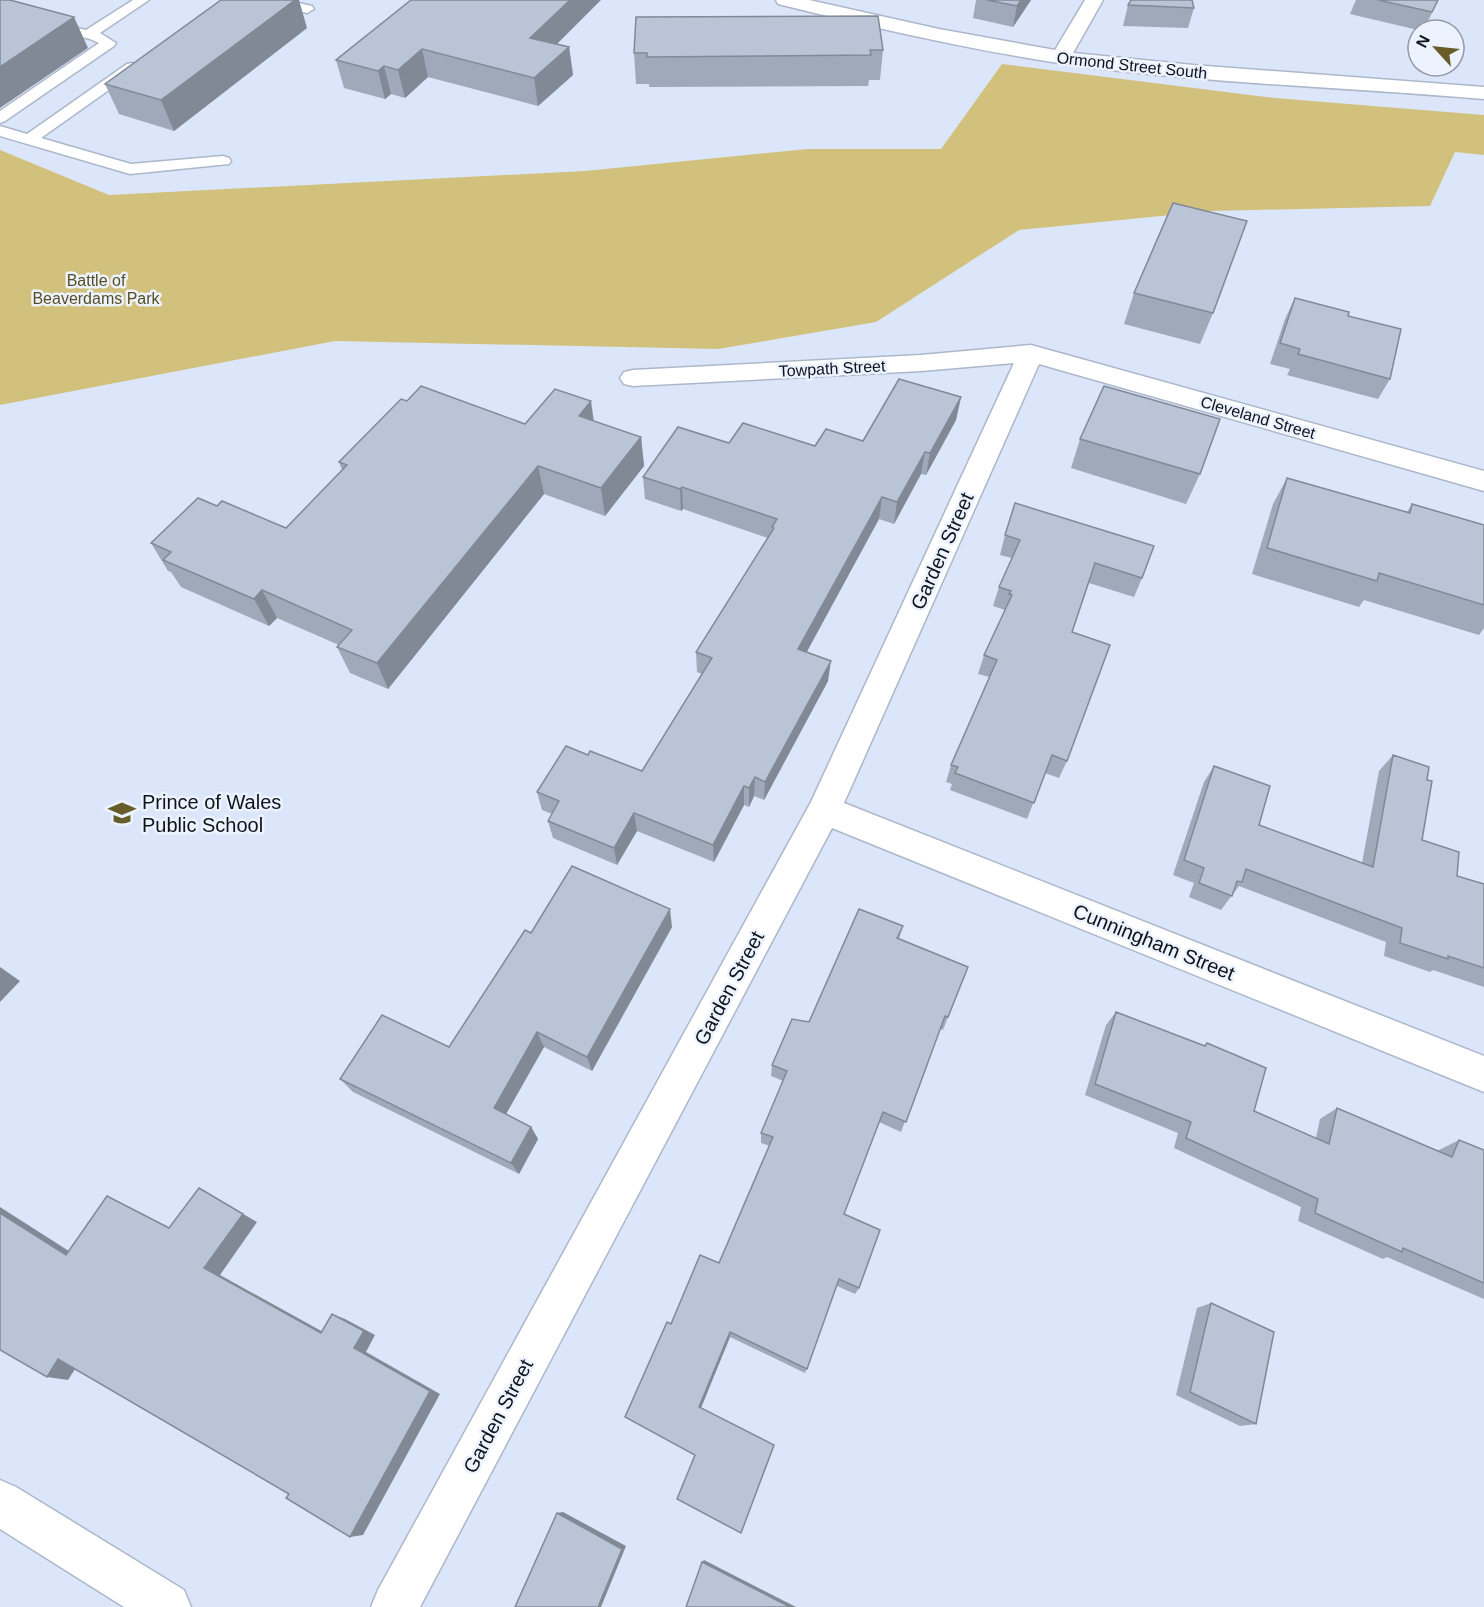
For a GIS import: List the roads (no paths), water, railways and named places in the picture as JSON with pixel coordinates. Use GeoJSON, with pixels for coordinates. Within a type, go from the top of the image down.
{"type":"FeatureCollection","features":[{"type":"Feature","properties":{"kind":"street","name":"Ormond Street South"},"geometry":{"type":"LineString","coordinates":[[785,0],[934,35],[1061,57],[1189,72],[1484,93]]}},
{"type":"Feature","properties":{"kind":"street"},"geometry":{"type":"LineString","coordinates":[[1061,57],[1094,0]]}},
{"type":"Feature","properties":{"kind":"street","name":"Towpath Street"},"geometry":{"type":"LineString","coordinates":[[633,378],[921,363],[1032,353]]}},
{"type":"Feature","properties":{"kind":"street","name":"Cleveland Street"},"geometry":{"type":"LineString","coordinates":[[1032,353],[1484,481]]}},
{"type":"Feature","properties":{"kind":"street","name":"Garden Street"},"geometry":{"type":"LineString","coordinates":[[396,1607],[824,810],[1032,353]]}},
{"type":"Feature","properties":{"kind":"street","name":"Cunningham Street"},"geometry":{"type":"LineString","coordinates":[[824,810],[1484,1074]]}},
{"type":"Feature","properties":{"kind":"street"},"geometry":{"type":"LineString","coordinates":[[0,1503],[167,1607]]}},
{"type":"Feature","properties":{"kind":"lane"},"geometry":{"type":"LineString","coordinates":[[89,34],[142,0]]}},
{"type":"Feature","properties":{"kind":"lane"},"geometry":{"type":"LineString","coordinates":[[267,0],[307,9]]}},
{"type":"Feature","properties":{"kind":"lane"},"geometry":{"type":"LineString","coordinates":[[0,118],[110,43],[89,34],[35,21]]}},
{"type":"Feature","properties":{"kind":"lane"},"geometry":{"type":"LineString","coordinates":[[30,138],[144,59]]}},
{"type":"Feature","properties":{"kind":"lane"},"geometry":{"type":"LineString","coordinates":[[0,130],[130,169],[223,161]]}},
{"type":"Feature","properties":{"kind":"place","name":"Prince of Wales Public School"},"geometry":{"type":"Point","coordinates":[122,813]}},
{"type":"Feature","properties":{"kind":"park label","name":"Battle of Beaverdams Park"},"geometry":{"type":"Point","coordinates":[96,289]}}]}
